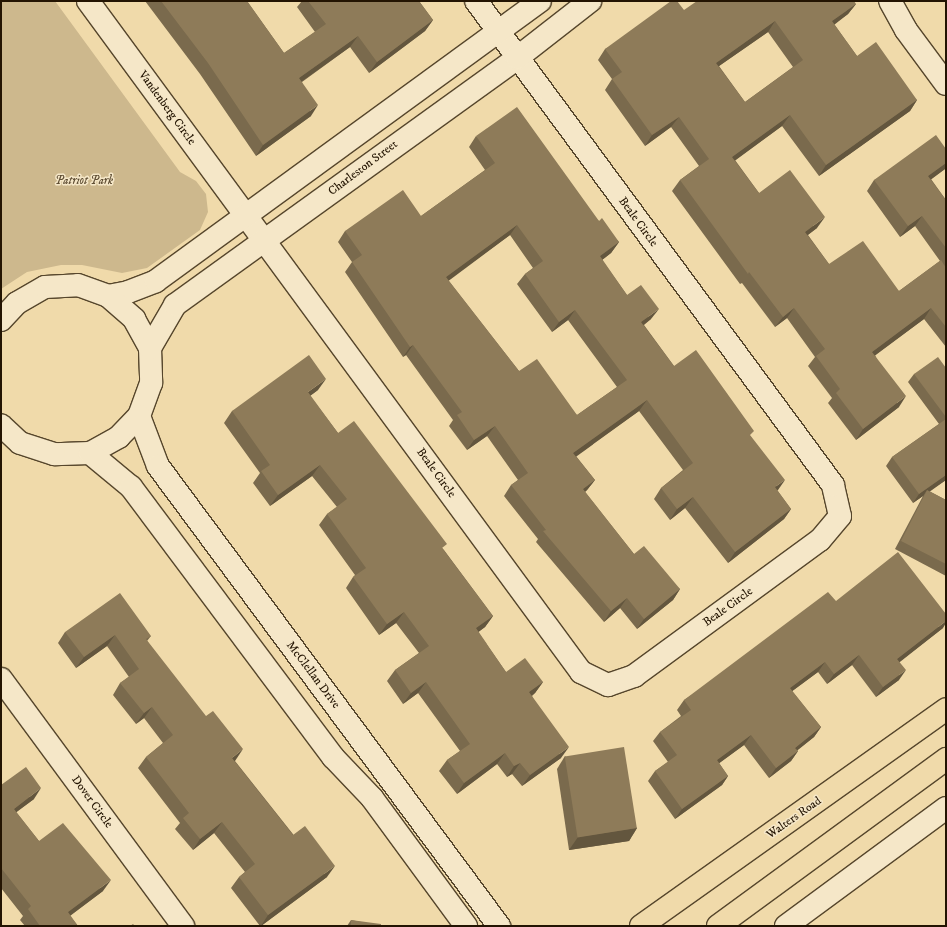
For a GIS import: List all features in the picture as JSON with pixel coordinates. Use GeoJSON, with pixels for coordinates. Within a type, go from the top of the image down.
{"type":"FeatureCollection","features":[{"type":"Feature","properties":{"kind":"main road","name":"Walters Road"},"geometry":{"type":"LineString","coordinates":[[641,926],[946,709]]}},
{"type":"Feature","properties":{"kind":"main road"},"geometry":{"type":"LineString","coordinates":[[718,926],[946,759]]}},
{"type":"Feature","properties":{"kind":"street","name":"Vandenberg Circle"},"geometry":{"type":"LineString","coordinates":[[88,1],[246,215]]}},
{"type":"Feature","properties":{"kind":"street"},"geometry":{"type":"LineString","coordinates":[[476,1],[498,32]]}},
{"type":"Feature","properties":{"kind":"street"},"geometry":{"type":"LineString","coordinates":[[108,296],[128,292],[156,280],[540,1]]}},
{"type":"Feature","properties":{"kind":"street","name":"Charleston Street"},"geometry":{"type":"LineString","coordinates":[[150,348],[174,305],[265,241],[517,58],[590,1]]}},
{"type":"Feature","properties":{"kind":"street"},"geometry":{"type":"LineString","coordinates":[[890,1],[906,30],[946,84]]}},
{"type":"Feature","properties":{"kind":"street","name":"Beale Circle"},"geometry":{"type":"LineString","coordinates":[[246,215],[581,672],[608,685],[634,676],[820,540],[840,516],[833,485],[498,32]]}},
{"type":"Feature","properties":{"kind":"street"},"geometry":{"type":"LineString","coordinates":[[1,320],[17,303],[45,287],[78,285],[108,296],[134,319],[150,348],[151,383],[139,416],[119,437],[90,453],[54,454],[10,446],[1,425]]}},
{"type":"Feature","properties":{"kind":"street","name":"McClellan Drive"},"geometry":{"type":"LineString","coordinates":[[139,416],[158,466],[499,926]]}},
{"type":"Feature","properties":{"kind":"street"},"geometry":{"type":"LineString","coordinates":[[90,453],[131,487],[333,757],[372,798],[466,926]]}},
{"type":"Feature","properties":{"kind":"street","name":"Dover Circle"},"geometry":{"type":"LineString","coordinates":[[1,679],[183,926]]}},
{"type":"Feature","properties":{"kind":"street"},"geometry":{"type":"LineString","coordinates":[[786,926],[946,808]]}},
{"type":"Feature","properties":{"kind":"green space","name":"Patriot Park"},"geometry":{"type":"Polygon","coordinates":[[[1,1],[55,1],[180,172],[196,181],[206,194],[208,212],[200,230],[147,268],[122,273],[82,265],[61,265],[27,272],[1,289],[1,1]]]}},
{"type":"Feature","properties":{"kind":"building"},"geometry":{"type":"Polygon","coordinates":[[[161,1],[247,1],[284,53],[326,24],[308,1],[419,1],[433,20],[377,62],[358,36],[299,78],[318,105],[263,145],[208,63],[161,1]]]}},
{"type":"Feature","properties":{"kind":"building"},"geometry":{"type":"Polygon","coordinates":[[[671,1],[677,1],[684,10],[697,1],[854,1],[856,4],[832,21],[857,56],[876,42],[917,100],[826,165],[790,115],[732,157],[759,193],[790,170],[825,217],[805,232],[829,264],[863,241],[899,291],[941,260],[946,268],[946,327],[931,308],[872,352],[906,396],[863,429],[836,393],[840,389],[816,356],[825,349],[794,308],[783,317],[749,272],[748,274],[680,180],[709,159],[679,117],[652,135],[612,79],[622,72],[605,49],[671,1]],[[775,21],[716,63],[745,102],[803,60],[775,21]]]}},
{"type":"Feature","properties":{"kind":"building"},"geometry":{"type":"Polygon","coordinates":[[[517,107],[599,221],[602,218],[619,242],[600,256],[627,295],[641,285],[659,309],[641,322],[674,366],[696,350],[754,431],[750,435],[785,480],[775,487],[791,509],[735,552],[693,497],[677,509],[661,488],[693,463],[647,400],[573,453],[595,480],[583,489],[634,554],[644,546],[680,589],[644,619],[627,598],[611,611],[543,531],[546,530],[511,485],[528,473],[495,426],[474,440],[457,415],[462,412],[413,345],[410,347],[352,262],[362,255],[345,231],[403,190],[421,216],[495,163],[476,136],[517,107]],[[517,225],[446,277],[519,371],[537,359],[577,415],[627,380],[575,310],[559,322],[525,274],[543,261],[517,225]]]}},
{"type":"Feature","properties":{"kind":"building"},"geometry":{"type":"Polygon","coordinates":[[[936,135],[946,149],[946,163],[928,176],[946,200],[946,248],[922,216],[908,226],[874,180],[936,135]]]}},
{"type":"Feature","properties":{"kind":"building"},"geometry":{"type":"Polygon","coordinates":[[[309,355],[326,379],[308,392],[338,433],[354,421],[447,544],[442,548],[493,616],[476,628],[506,672],[525,658],[543,682],[529,692],[569,747],[530,775],[520,763],[514,766],[505,753],[464,783],[447,760],[470,744],[426,682],[411,693],[395,670],[429,646],[404,612],[387,624],[353,577],[366,568],[327,514],[347,499],[320,465],[278,495],[261,471],[270,465],[232,411],[309,355]]]}},
{"type":"Feature","properties":{"kind":"building"},"geometry":{"type":"Polygon","coordinates":[[[938,357],[946,368],[946,417],[914,374],[938,357]]]}},
{"type":"Feature","properties":{"kind":"building"},"geometry":{"type":"Polygon","coordinates":[[[946,419],[946,475],[919,494],[892,457],[946,419]]]}},
{"type":"Feature","properties":{"kind":"building"},"geometry":{"type":"Polygon","coordinates":[[[927,490],[946,500],[946,564],[901,541],[927,490]]]}},
{"type":"Feature","properties":{"kind":"building"},"geometry":{"type":"Polygon","coordinates":[[[898,552],[946,614],[946,621],[897,659],[906,670],[883,687],[859,655],[834,674],[825,662],[790,688],[821,727],[795,748],[798,751],[776,768],[751,735],[717,760],[728,776],[682,809],[655,771],[677,755],[660,732],[691,710],[684,700],[828,592],[836,601],[898,552]]]}},
{"type":"Feature","properties":{"kind":"building"},"geometry":{"type":"Polygon","coordinates":[[[120,593],[151,636],[146,639],[206,716],[213,711],[243,749],[232,758],[293,835],[305,826],[335,866],[268,915],[239,877],[255,864],[222,822],[200,839],[183,818],[189,813],[146,757],[173,735],[152,707],[144,713],[120,683],[139,669],[115,635],[84,657],[65,632],[120,593]]]}},
{"type":"Feature","properties":{"kind":"building"},"geometry":{"type":"Polygon","coordinates":[[[624,747],[637,828],[578,837],[565,756],[624,747]]]}},
{"type":"Feature","properties":{"kind":"building"},"geometry":{"type":"Polygon","coordinates":[[[26,767],[41,788],[14,809],[39,841],[63,823],[111,880],[68,912],[78,926],[40,926],[28,909],[31,906],[1,868],[1,785],[26,767]]]}},
{"type":"Feature","properties":{"kind":"building"},"geometry":{"type":"Polygon","coordinates":[[[351,920],[381,924],[381,926],[351,926],[351,920]]]}}]}
